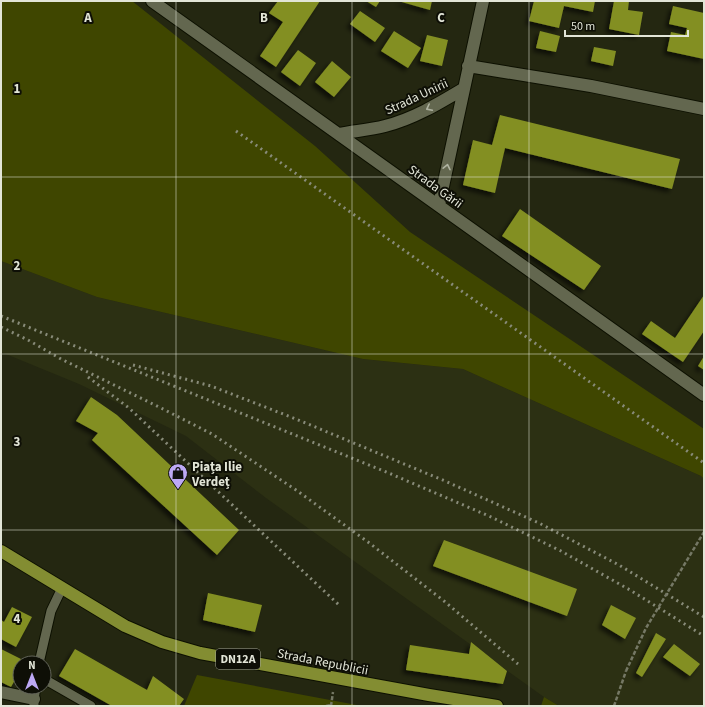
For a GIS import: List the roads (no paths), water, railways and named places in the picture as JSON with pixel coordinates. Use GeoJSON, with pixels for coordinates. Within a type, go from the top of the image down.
{"type":"FeatureCollection","features":[{"type":"Feature","properties":{"kind":"main road","name":"Strada Republicii"},"geometry":{"type":"LineString","coordinates":[[1,551],[131,629],[179,648],[429,695],[497,706]]}},
{"type":"Feature","properties":{"kind":"street","name":"Strada Gării"},"geometry":{"type":"LineString","coordinates":[[152,1],[704,395]]}},
{"type":"Feature","properties":{"kind":"street","name":"Strada Unirii"},"geometry":{"type":"LineString","coordinates":[[339,134],[384,127],[432,107],[463,89],[483,1]]}},
{"type":"Feature","properties":{"kind":"street"},"geometry":{"type":"LineString","coordinates":[[468,66],[591,86],[704,110]]}},
{"type":"Feature","properties":{"kind":"street"},"geometry":{"type":"LineString","coordinates":[[439,206],[463,89]]}},
{"type":"Feature","properties":{"kind":"street"},"geometry":{"type":"LineString","coordinates":[[1,692],[30,699]]}},
{"type":"Feature","properties":{"kind":"lane"},"geometry":{"type":"LineString","coordinates":[[41,655],[51,611],[62,588]]}},
{"type":"Feature","properties":{"kind":"lane"},"geometry":{"type":"LineString","coordinates":[[52,684],[91,706]]}},
{"type":"Feature","properties":{"kind":"railway"},"geometry":{"type":"LineString","coordinates":[[236,131],[704,463]]}},
{"type":"Feature","properties":{"kind":"railway"},"geometry":{"type":"LineString","coordinates":[[1,316],[391,474],[489,516],[561,551],[630,590],[704,636]]}},
{"type":"Feature","properties":{"kind":"railway"},"geometry":{"type":"LineString","coordinates":[[1,327],[28,340],[61,359],[212,434],[296,490],[368,542],[444,601],[518,664]]}},
{"type":"Feature","properties":{"kind":"railway"},"geometry":{"type":"LineString","coordinates":[[133,365],[211,386],[296,419],[445,481],[539,523],[619,565],[704,617]]}},
{"type":"Feature","properties":{"kind":"railway"},"geometry":{"type":"LineString","coordinates":[[88,377],[129,408],[339,605]]}},
{"type":"Feature","properties":{"kind":"place","name":"Piața Ilie Verdeț"},"geometry":{"type":"Point","coordinates":[178,490]}}]}
